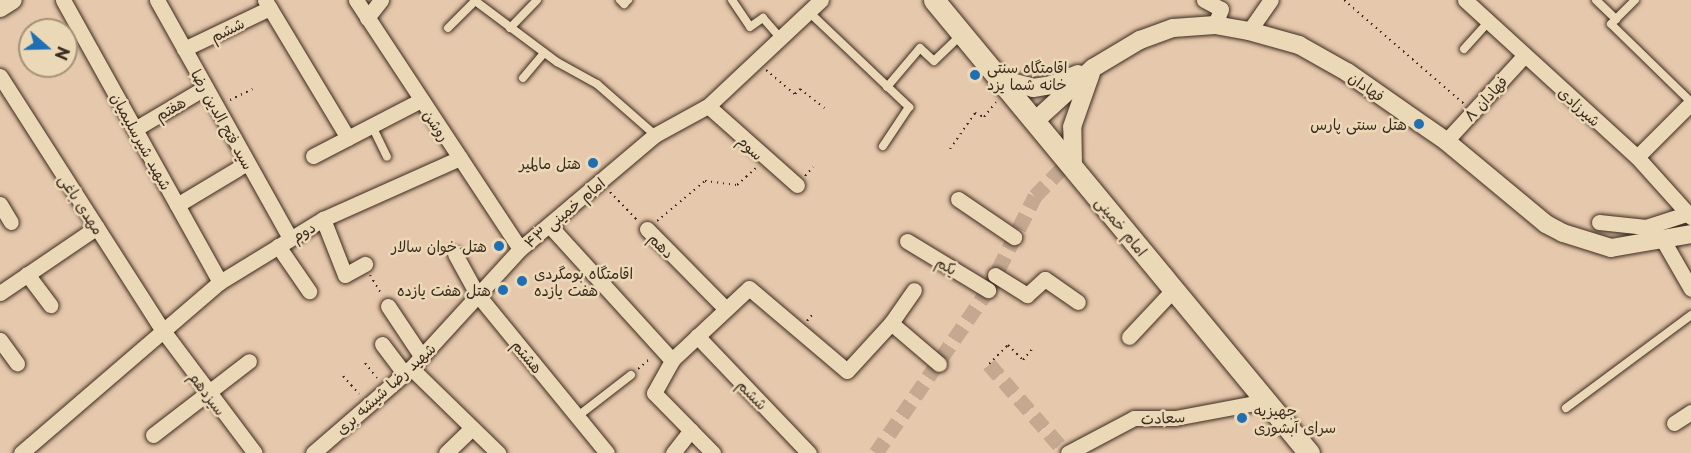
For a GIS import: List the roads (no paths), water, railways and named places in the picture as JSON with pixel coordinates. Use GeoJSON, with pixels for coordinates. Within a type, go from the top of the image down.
{"type":"FeatureCollection","features":[{"type":"Feature","properties":{"kind":"main road","name":"امام خمینی"},"geometry":{"type":"LineString","coordinates":[[934,0],[1309,453]]}},
{"type":"Feature","properties":{"kind":"street"},"geometry":{"type":"LineString","coordinates":[[0,8],[13,0]]}},
{"type":"Feature","properties":{"kind":"street","name":"شهید شیرسلیمیان"},"geometry":{"type":"LineString","coordinates":[[63,0],[220,282]]}},
{"type":"Feature","properties":{"kind":"street","name":"سید فتح الدین رضا"},"geometry":{"type":"LineString","coordinates":[[157,0],[247,163],[309,291]]}},
{"type":"Feature","properties":{"kind":"street","name":"روشن"},"geometry":{"type":"LineString","coordinates":[[356,0],[520,249]]}},
{"type":"Feature","properties":{"kind":"street"},"geometry":{"type":"LineString","coordinates":[[367,18],[381,0]]}},
{"type":"Feature","properties":{"kind":"street","name":"امام خمینی ۴۳"},"geometry":{"type":"LineString","coordinates":[[477,294],[520,249],[655,135],[708,106],[810,13],[821,0]]}},
{"type":"Feature","properties":{"kind":"street"},"geometry":{"type":"LineString","coordinates":[[1204,0],[1221,9],[1215,25]]}},
{"type":"Feature","properties":{"kind":"street"},"geometry":{"type":"LineString","coordinates":[[1249,31],[1271,0]]}},
{"type":"Feature","properties":{"kind":"street","name":"شیرزادی"},"geometry":{"type":"LineString","coordinates":[[1465,0],[1636,157],[1690,215]]}},
{"type":"Feature","properties":{"kind":"street"},"geometry":{"type":"LineString","coordinates":[[267,4],[348,138]]}},
{"type":"Feature","properties":{"kind":"street","name":"ششم"},"geometry":{"type":"LineString","coordinates":[[184,49],[267,4]]}},
{"type":"Feature","properties":{"kind":"street","name":"فهادان"},"geometry":{"type":"LineString","coordinates":[[1035,120],[1093,68],[1140,40],[1173,28],[1215,25],[1272,35],[1314,53],[1446,141],[1546,224],[1563,233],[1611,248],[1664,242],[1691,234]]}},
{"type":"Feature","properties":{"kind":"street","name":"فهادان ۸"},"geometry":{"type":"LineString","coordinates":[[1446,141],[1524,56]]}},
{"type":"Feature","properties":{"kind":"street"},"geometry":{"type":"LineString","coordinates":[[1004,84],[1032,88],[1051,86],[1093,68]]}},
{"type":"Feature","properties":{"kind":"street"},"geometry":{"type":"LineString","coordinates":[[1073,166],[1072,127],[1093,68]]}},
{"type":"Feature","properties":{"kind":"street","name":"مهدی باغی"},"geometry":{"type":"LineString","coordinates":[[0,76],[164,332]]}},
{"type":"Feature","properties":{"kind":"street","name":"هفتم"},"geometry":{"type":"LineString","coordinates":[[135,129],[206,87]]}},
{"type":"Feature","properties":{"kind":"street"},"geometry":{"type":"LineString","coordinates":[[313,156],[421,100]]}},
{"type":"Feature","properties":{"kind":"street"},"geometry":{"type":"LineString","coordinates":[[1636,157],[1691,102]]}},
{"type":"Feature","properties":{"kind":"street","name":"سوم"},"geometry":{"type":"LineString","coordinates":[[708,106],[765,160],[797,185]]}},
{"type":"Feature","properties":{"kind":"street","name":"دوم"},"geometry":{"type":"LineString","coordinates":[[21,453],[220,282],[323,219],[459,158]]}},
{"type":"Feature","properties":{"kind":"street"},"geometry":{"type":"LineString","coordinates":[[177,205],[247,163]]}},
{"type":"Feature","properties":{"kind":"street"},"geometry":{"type":"LineString","coordinates":[[958,199],[1014,237]]}},
{"type":"Feature","properties":{"kind":"street"},"geometry":{"type":"LineString","coordinates":[[0,204],[12,222]]}},
{"type":"Feature","properties":{"kind":"street"},"geometry":{"type":"LineString","coordinates":[[1599,222],[1646,228],[1690,215]]}},
{"type":"Feature","properties":{"kind":"street"},"geometry":{"type":"LineString","coordinates":[[323,219],[345,275],[364,264]]}},
{"type":"Feature","properties":{"kind":"street"},"geometry":{"type":"LineString","coordinates":[[549,225],[672,360]]}},
{"type":"Feature","properties":{"kind":"street"},"geometry":{"type":"LineString","coordinates":[[0,292],[97,226]]}},
{"type":"Feature","properties":{"kind":"street","name":"دهم"},"geometry":{"type":"LineString","coordinates":[[647,229],[725,308]]}},
{"type":"Feature","properties":{"kind":"street","name":"یکم"},"geometry":{"type":"LineString","coordinates":[[907,241],[988,290]]}},
{"type":"Feature","properties":{"kind":"street"},"geometry":{"type":"LineString","coordinates":[[1664,242],[1691,289]]}},
{"type":"Feature","properties":{"kind":"street","name":"هشتم"},"geometry":{"type":"LineString","coordinates":[[455,254],[477,294],[607,453]]}},
{"type":"Feature","properties":{"kind":"street"},"geometry":{"type":"LineString","coordinates":[[27,274],[50,305]]}},
{"type":"Feature","properties":{"kind":"street"},"geometry":{"type":"LineString","coordinates":[[995,275],[1028,295],[1045,279],[1078,302]]}},
{"type":"Feature","properties":{"kind":"street"},"geometry":{"type":"LineString","coordinates":[[713,453],[654,393],[672,360],[725,308],[750,288],[847,371],[891,323],[914,290]]}},
{"type":"Feature","properties":{"kind":"street"},"geometry":{"type":"LineString","coordinates":[[1129,337],[1174,289]]}},
{"type":"Feature","properties":{"kind":"street","name":"شهید رضا شیشه بری"},"geometry":{"type":"LineString","coordinates":[[313,453],[413,366],[477,294]]}},
{"type":"Feature","properties":{"kind":"street"},"geometry":{"type":"LineString","coordinates":[[388,306],[413,366]]}},
{"type":"Feature","properties":{"kind":"street"},"geometry":{"type":"LineString","coordinates":[[891,323],[939,364]]}},
{"type":"Feature","properties":{"kind":"street","name":"سیزدهم"},"geometry":{"type":"LineString","coordinates":[[164,332],[208,394],[255,453]]}},
{"type":"Feature","properties":{"kind":"street","name":"ششم"},"geometry":{"type":"LineString","coordinates":[[697,336],[809,453]]}},
{"type":"Feature","properties":{"kind":"street"},"geometry":{"type":"LineString","coordinates":[[0,340],[17,363]]}},
{"type":"Feature","properties":{"kind":"street"},"geometry":{"type":"LineString","coordinates":[[382,344],[413,366],[498,453]]}},
{"type":"Feature","properties":{"kind":"street"},"geometry":{"type":"LineString","coordinates":[[153,435],[249,361]]}},
{"type":"Feature","properties":{"kind":"street","name":"سعادت"},"geometry":{"type":"LineString","coordinates":[[1068,453],[1134,418],[1175,418],[1266,401]]}},
{"type":"Feature","properties":{"kind":"street"},"geometry":{"type":"LineString","coordinates":[[1674,423],[1691,412]]}},
{"type":"Feature","properties":{"kind":"street"},"geometry":{"type":"LineString","coordinates":[[446,453],[472,428]]}},
{"type":"Feature","properties":{"kind":"street"},"geometry":{"type":"LineString","coordinates":[[673,453],[691,430]]}},
{"type":"Feature","properties":{"kind":"lane"},"geometry":{"type":"LineString","coordinates":[[510,28],[537,0]]}},
{"type":"Feature","properties":{"kind":"lane"},"geometry":{"type":"LineString","coordinates":[[620,0],[624,4],[628,0]]}},
{"type":"Feature","properties":{"kind":"lane"},"geometry":{"type":"LineString","coordinates":[[732,0],[750,27],[763,18],[781,39]]}},
{"type":"Feature","properties":{"kind":"lane"},"geometry":{"type":"LineString","coordinates":[[1596,0],[1616,19]]}},
{"type":"Feature","properties":{"kind":"lane"},"geometry":{"type":"LineString","coordinates":[[1635,0],[1611,24],[1691,102]]}},
{"type":"Feature","properties":{"kind":"lane"},"geometry":{"type":"LineString","coordinates":[[448,28],[474,1],[544,53],[597,84],[655,135]]}},
{"type":"Feature","properties":{"kind":"lane"},"geometry":{"type":"LineString","coordinates":[[810,13],[909,107],[883,146]]}},
{"type":"Feature","properties":{"kind":"lane"},"geometry":{"type":"LineString","coordinates":[[1464,49],[1488,22]]}},
{"type":"Feature","properties":{"kind":"lane"},"geometry":{"type":"LineString","coordinates":[[887,87],[920,48],[934,62],[962,34]]}},
{"type":"Feature","properties":{"kind":"lane"},"geometry":{"type":"LineString","coordinates":[[523,78],[544,53]]}},
{"type":"Feature","properties":{"kind":"lane"},"geometry":{"type":"LineString","coordinates":[[372,126],[387,157]]}},
{"type":"Feature","properties":{"kind":"lane"},"geometry":{"type":"LineString","coordinates":[[1566,408],[1691,315]]}},
{"type":"Feature","properties":{"kind":"lane"},"geometry":{"type":"LineString","coordinates":[[578,416],[631,375]]}},
{"type":"Feature","properties":{"kind":"tunnel"},"geometry":{"type":"LineString","coordinates":[[876,453],[988,290],[1035,196],[1069,161]]}},
{"type":"Feature","properties":{"kind":"tunnel"},"geometry":{"type":"LineString","coordinates":[[989,364],[1066,453]]}},
{"type":"Feature","properties":{"kind":"place","name":"اقامتگاه سنتی خانه شما یزد"},"geometry":{"type":"Point","coordinates":[975,75]}},
{"type":"Feature","properties":{"kind":"place","name":"هتل سنتی پارس"},"geometry":{"type":"Point","coordinates":[1419,124]}},
{"type":"Feature","properties":{"kind":"place","name":"هتل مالمير"},"geometry":{"type":"Point","coordinates":[593,163]}},
{"type":"Feature","properties":{"kind":"place","name":"هتل خوان سالار"},"geometry":{"type":"Point","coordinates":[499,246]}},
{"type":"Feature","properties":{"kind":"place","name":"اقامتگاه بومگردی هفت یازده"},"geometry":{"type":"Point","coordinates":[522,281]}},
{"type":"Feature","properties":{"kind":"place","name":"هتل هفت یازده"},"geometry":{"type":"Point","coordinates":[503,290]}},
{"type":"Feature","properties":{"kind":"place","name":"جهیزیه سرای آبشوری"},"geometry":{"type":"Point","coordinates":[1242,418]}}]}
